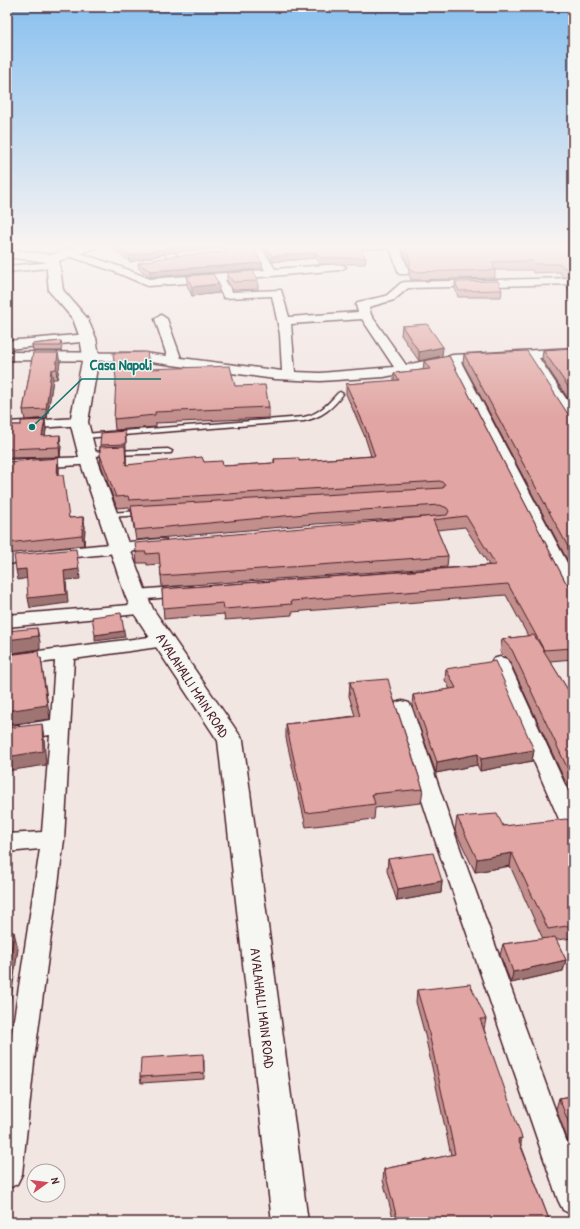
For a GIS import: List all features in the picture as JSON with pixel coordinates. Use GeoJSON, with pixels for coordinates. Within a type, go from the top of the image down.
{"type":"FeatureCollection","features":[{"type":"Feature","properties":{"kind":"main road"},"geometry":{"type":"LineString","coordinates":[[66,302],[80,318],[89,347]]}},
{"type":"Feature","properties":{"kind":"main road","name":"AVALAHALLI MAIN ROAD"},"geometry":{"type":"LineString","coordinates":[[89,347],[85,443],[118,548],[139,602],[230,740],[290,1222]]}},
{"type":"Feature","properties":{"kind":"street"},"geometry":{"type":"LineString","coordinates":[[280,302],[285,321],[289,358],[288,376]]}},
{"type":"Feature","properties":{"kind":"street"},"geometry":{"type":"LineString","coordinates":[[373,302],[362,305],[365,315],[402,369]]}},
{"type":"Feature","properties":{"kind":"street"},"geometry":{"type":"LineString","coordinates":[[285,321],[365,315]]}},
{"type":"Feature","properties":{"kind":"street"},"geometry":{"type":"LineString","coordinates":[[161,319],[175,361]]}},
{"type":"Feature","properties":{"kind":"street"},"geometry":{"type":"LineString","coordinates":[[7,345],[89,347],[143,357],[288,376],[320,377],[376,374],[453,359],[573,352]]}},
{"type":"Feature","properties":{"kind":"street"},"geometry":{"type":"LineString","coordinates":[[7,356],[89,347]]}},
{"type":"Feature","properties":{"kind":"street"},"geometry":{"type":"LineString","coordinates":[[531,355],[573,420]]}},
{"type":"Feature","properties":{"kind":"street"},"geometry":{"type":"LineString","coordinates":[[453,359],[573,591]]}},
{"type":"Feature","properties":{"kind":"street"},"geometry":{"type":"LineString","coordinates":[[7,426],[85,443]]}},
{"type":"Feature","properties":{"kind":"street"},"geometry":{"type":"LineString","coordinates":[[7,465],[85,443]]}},
{"type":"Feature","properties":{"kind":"street"},"geometry":{"type":"LineString","coordinates":[[7,559],[174,543]]}},
{"type":"Feature","properties":{"kind":"street"},"geometry":{"type":"LineString","coordinates":[[7,621],[139,602],[202,590]]}},
{"type":"Feature","properties":{"kind":"street"},"geometry":{"type":"LineString","coordinates":[[7,661],[165,641]]}},
{"type":"Feature","properties":{"kind":"street"},"geometry":{"type":"LineString","coordinates":[[7,1174],[15,1054],[53,840],[65,654]]}},
{"type":"Feature","properties":{"kind":"street"},"geometry":{"type":"LineString","coordinates":[[500,662],[573,826]]}},
{"type":"Feature","properties":{"kind":"street"},"geometry":{"type":"LineString","coordinates":[[402,708],[446,840],[573,1200]]}},
{"type":"Feature","properties":{"kind":"street"},"geometry":{"type":"LineString","coordinates":[[7,734],[60,726]]}},
{"type":"Feature","properties":{"kind":"street"},"geometry":{"type":"LineString","coordinates":[[7,844],[53,840]]}},
{"type":"Feature","properties":{"kind":"lane"},"geometry":{"type":"LineString","coordinates":[[85,443],[316,417],[326,411],[340,394]]}},
{"type":"Feature","properties":{"kind":"lane"},"geometry":{"type":"LineString","coordinates":[[85,443],[168,451]]}},
{"type":"Feature","properties":{"kind":"lane"},"geometry":{"type":"LineString","coordinates":[[107,515],[155,512]]}},
{"type":"Feature","properties":{"kind":"building"},"geometry":{"type":"Polygon","coordinates":[[[427,324],[443,347],[419,352],[402,326],[427,324]]]}},
{"type":"Feature","properties":{"kind":"building"},"geometry":{"type":"Polygon","coordinates":[[[61,341],[60,346],[32,346],[32,344],[61,341]]]}},
{"type":"Feature","properties":{"kind":"building"},"geometry":{"type":"Polygon","coordinates":[[[573,348],[573,394],[543,350],[573,348]]]}},
{"type":"Feature","properties":{"kind":"building"},"geometry":{"type":"Polygon","coordinates":[[[527,351],[568,414],[573,415],[573,556],[464,354],[527,351]]]}},
{"type":"Feature","properties":{"kind":"building"},"geometry":{"type":"Polygon","coordinates":[[[147,352],[150,369],[230,366],[235,386],[265,385],[269,407],[155,412],[155,415],[114,419],[116,379],[113,353],[147,352]]]}},
{"type":"Feature","properties":{"kind":"building"},"geometry":{"type":"Polygon","coordinates":[[[33,353],[58,353],[56,369],[51,370],[46,409],[23,410],[33,353]]]}},
{"type":"Feature","properties":{"kind":"building"},"geometry":{"type":"Polygon","coordinates":[[[449,356],[565,581],[569,585],[573,586],[573,648],[544,650],[508,584],[291,601],[292,604],[224,609],[223,603],[163,608],[162,589],[496,565],[466,516],[433,520],[448,556],[161,576],[159,553],[146,554],[146,552],[136,552],[135,543],[447,515],[449,511],[447,508],[440,505],[316,513],[135,530],[131,506],[443,488],[445,484],[440,481],[129,500],[128,496],[116,497],[100,455],[100,447],[125,446],[126,465],[202,457],[204,462],[222,461],[223,466],[275,463],[274,459],[299,458],[299,461],[375,456],[365,427],[346,384],[399,380],[394,373],[430,369],[424,361],[449,356]]]}},
{"type":"Feature","properties":{"kind":"building"},"geometry":{"type":"Polygon","coordinates":[[[45,420],[42,436],[60,435],[59,447],[7,449],[7,425],[21,425],[21,421],[45,420]]]}},
{"type":"Feature","properties":{"kind":"building"},"geometry":{"type":"Polygon","coordinates":[[[125,431],[126,444],[100,445],[101,433],[125,431]]]}},
{"type":"Feature","properties":{"kind":"building"},"geometry":{"type":"Polygon","coordinates":[[[58,458],[57,475],[63,475],[69,518],[83,517],[82,535],[7,543],[7,462],[58,458]]]}},
{"type":"Feature","properties":{"kind":"building"},"geometry":{"type":"Polygon","coordinates":[[[76,549],[79,569],[64,571],[66,594],[28,598],[26,569],[16,570],[14,555],[76,549]]]}},
{"type":"Feature","properties":{"kind":"building"},"geometry":{"type":"Polygon","coordinates":[[[121,613],[124,631],[95,635],[92,617],[121,613]]]}},
{"type":"Feature","properties":{"kind":"building"},"geometry":{"type":"Polygon","coordinates":[[[37,628],[38,636],[7,640],[7,631],[37,628]]]}},
{"type":"Feature","properties":{"kind":"building"},"geometry":{"type":"Polygon","coordinates":[[[534,635],[573,698],[573,780],[512,650],[502,639],[534,635]]]}},
{"type":"Feature","properties":{"kind":"building"},"geometry":{"type":"Polygon","coordinates":[[[38,651],[39,658],[41,658],[47,705],[7,711],[7,655],[38,651]]]}},
{"type":"Feature","properties":{"kind":"building"},"geometry":{"type":"Polygon","coordinates":[[[495,661],[534,750],[481,759],[478,754],[437,762],[413,695],[456,688],[446,669],[495,661]]]}},
{"type":"Feature","properties":{"kind":"building"},"geometry":{"type":"Polygon","coordinates":[[[388,679],[423,789],[372,794],[375,804],[306,813],[286,724],[360,716],[350,682],[388,679]]]}},
{"type":"Feature","properties":{"kind":"building"},"geometry":{"type":"Polygon","coordinates":[[[42,724],[43,751],[7,757],[7,728],[42,724]]]}},
{"type":"Feature","properties":{"kind":"building"},"geometry":{"type":"Polygon","coordinates":[[[497,814],[503,826],[566,819],[573,822],[573,925],[548,929],[512,853],[477,859],[457,817],[497,814]]]}},
{"type":"Feature","properties":{"kind":"building"},"geometry":{"type":"Polygon","coordinates":[[[433,853],[442,881],[398,889],[388,859],[433,853]]]}},
{"type":"Feature","properties":{"kind":"building"},"geometry":{"type":"Polygon","coordinates":[[[7,932],[14,932],[7,980],[7,932]]]}},
{"type":"Feature","properties":{"kind":"building"},"geometry":{"type":"Polygon","coordinates":[[[555,937],[566,960],[513,972],[503,944],[555,937]]]}},
{"type":"Feature","properties":{"kind":"building"},"geometry":{"type":"Polygon","coordinates":[[[470,984],[486,1019],[480,1019],[522,1138],[518,1139],[550,1222],[398,1222],[384,1169],[455,1154],[427,1024],[417,990],[470,984]]]}},
{"type":"Feature","properties":{"kind":"building"},"geometry":{"type":"Polygon","coordinates":[[[203,1054],[204,1073],[140,1077],[141,1058],[203,1054]]]}},
{"type":"Feature","properties":{"kind":"building"},"geometry":{"type":"Polygon","coordinates":[[[573,1096],[573,1134],[559,1098],[573,1096]]]}},
{"type":"Feature","properties":{"kind":"place","name":"Casa Napoli"},"geometry":{"type":"Point","coordinates":[32,427]}}]}
